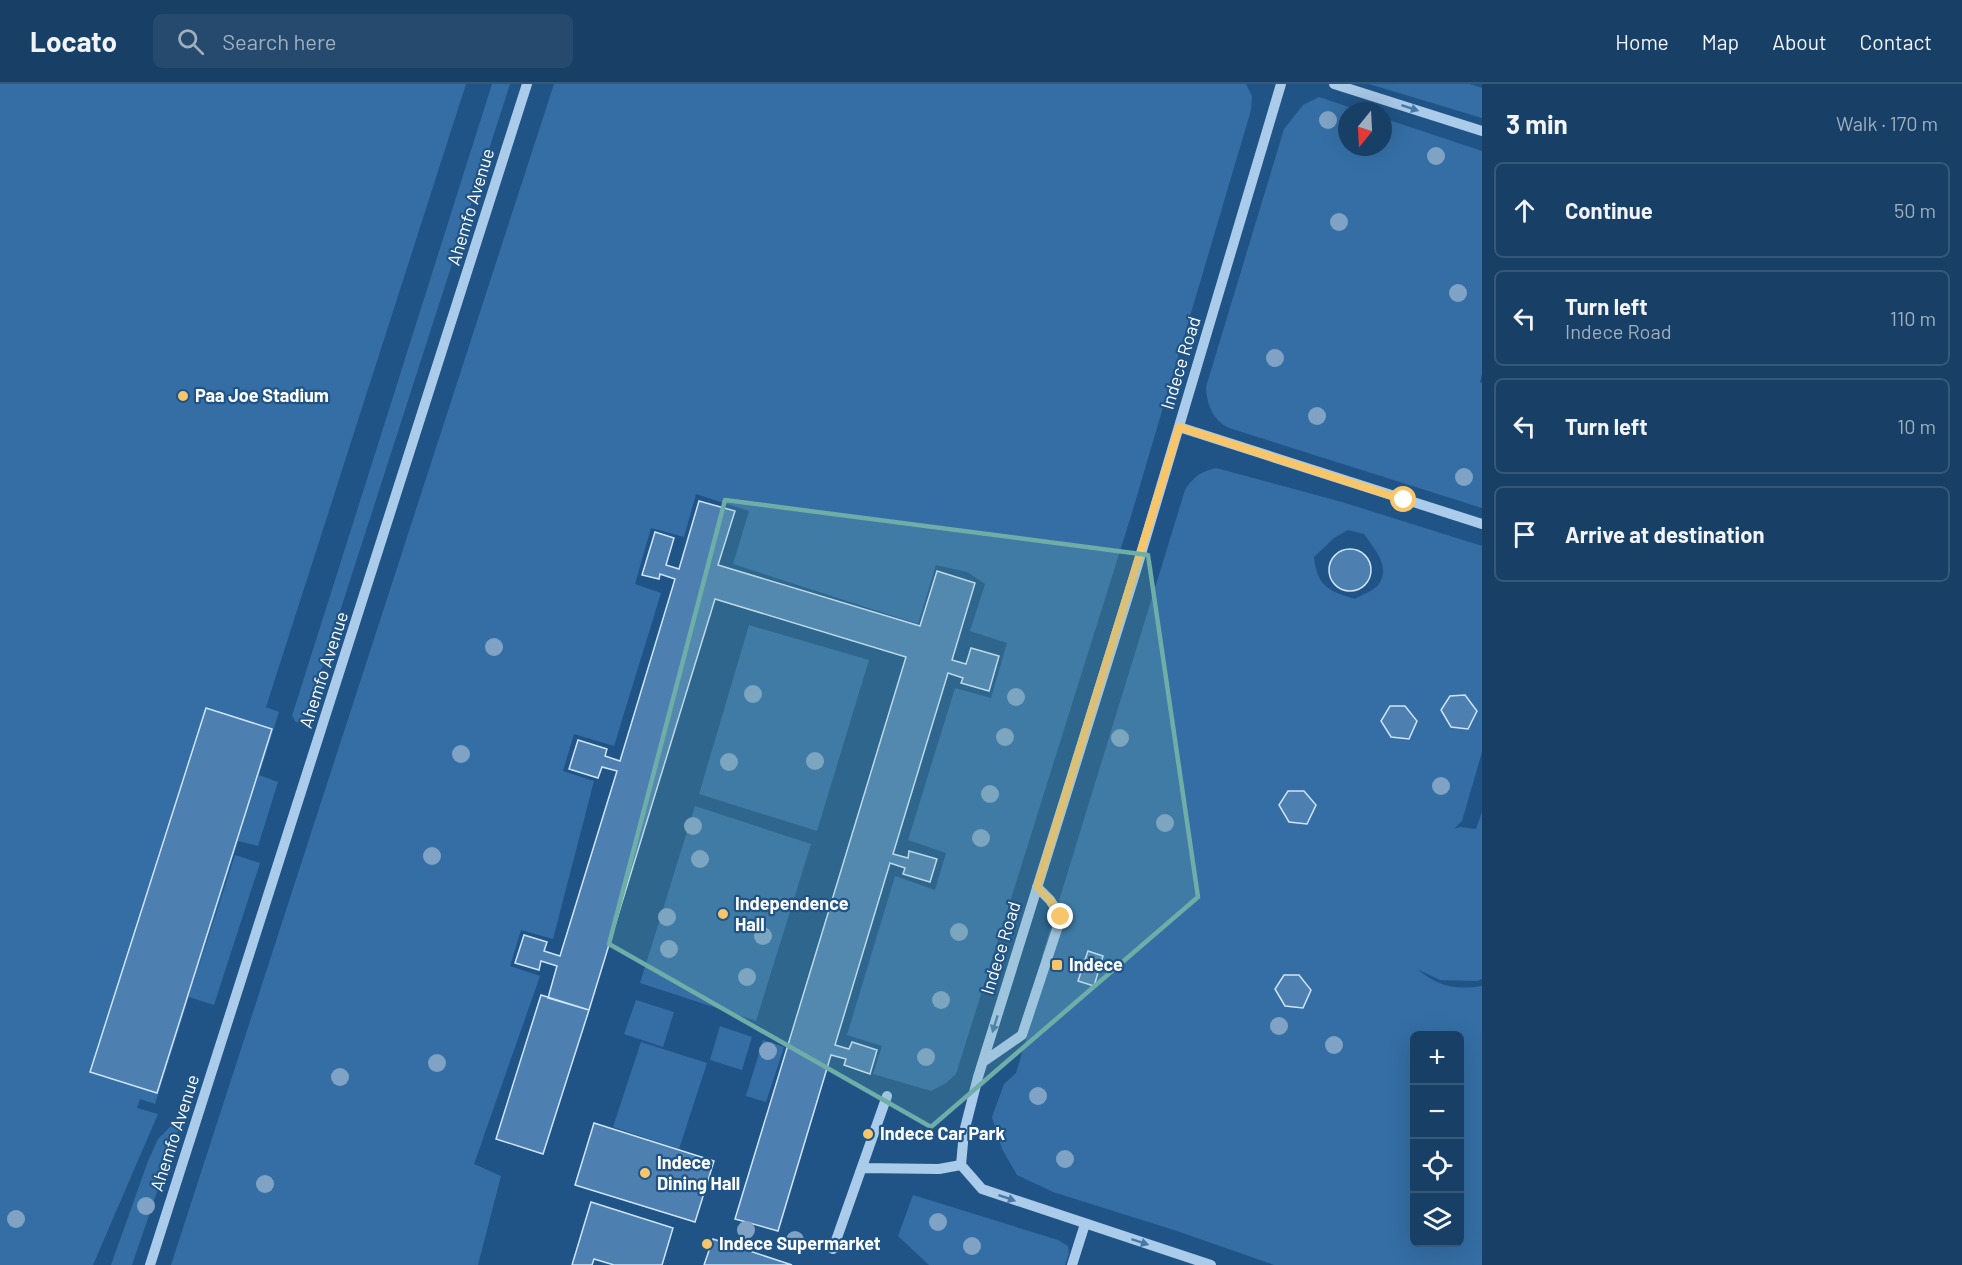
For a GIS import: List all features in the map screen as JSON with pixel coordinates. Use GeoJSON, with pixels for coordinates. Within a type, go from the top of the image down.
{"type":"FeatureCollection","features":[{"type":"Feature","properties":{"kind":"street","name":"Ahemfo Avenue"},"geometry":{"type":"LineString","coordinates":[[150,1265],[527,84]]}},
{"type":"Feature","properties":{"kind":"street","name":"Indece Road"},"geometry":{"type":"LineString","coordinates":[[961,1165],[964,1132],[983,1062],[1179,427],[1281,84]]}},
{"type":"Feature","properties":{"kind":"street"},"geometry":{"type":"LineString","coordinates":[[1334,84],[1482,131]]}},
{"type":"Feature","properties":{"kind":"street"},"geometry":{"type":"LineString","coordinates":[[1179,427],[1482,524]]}},
{"type":"Feature","properties":{"kind":"street"},"geometry":{"type":"LineString","coordinates":[[983,1062],[1022,1035],[1061,917],[1050,900],[1037,887]]}},
{"type":"Feature","properties":{"kind":"street"},"geometry":{"type":"LineString","coordinates":[[833,1249],[887,1096]]}},
{"type":"Feature","properties":{"kind":"street"},"geometry":{"type":"LineString","coordinates":[[862,1168],[939,1169],[961,1165],[982,1189],[1211,1265]]}},
{"type":"Feature","properties":{"kind":"street"},"geometry":{"type":"LineString","coordinates":[[1072,1265],[1085,1224]]}},
{"type":"Feature","properties":{"kind":"highlighted area"},"geometry":{"type":"Polygon","coordinates":[[[725,500],[1148,555],[1198,897],[931,1127],[609,944],[725,500]]]}},
{"type":"Feature","properties":{"kind":"shaded area","name":"Paa Joe Stadium"},"geometry":{"type":"Polygon","coordinates":[[[0,84],[466,84],[266,707],[279,712],[259,775],[278,782],[258,846],[238,841],[195,979],[235,855],[260,863],[214,1005],[189,997],[155,1104],[140,1099],[137,1108],[158,1114],[93,1265],[0,1265],[0,84]]]}},
{"type":"Feature","properties":{"kind":"shaded area"},"geometry":{"type":"Polygon","coordinates":[[[492,84],[510,84],[304,723],[296,722],[292,716],[492,84]]]}},
{"type":"Feature","properties":{"kind":"shaded area"},"geometry":{"type":"Polygon","coordinates":[[[554,84],[1246,84],[1252,96],[1251,110],[1131,516],[956,1074],[946,1083],[931,1091],[873,1074],[882,1046],[847,1035],[895,876],[935,890],[946,853],[908,840],[955,688],[991,698],[1007,643],[970,631],[985,584],[967,572],[936,565],[918,624],[733,564],[749,511],[696,494],[684,537],[651,528],[635,584],[661,593],[614,746],[574,734],[563,771],[594,781],[553,939],[521,930],[510,966],[540,976],[474,1164],[501,1176],[478,1265],[171,1265],[554,84]]]}},
{"type":"Feature","properties":{"kind":"shaded area"},"geometry":{"type":"Polygon","coordinates":[[[1369,84],[1470,84],[1482,88],[1482,118],[1369,84]]]}},
{"type":"Feature","properties":{"kind":"shaded area"},"geometry":{"type":"Polygon","coordinates":[[[1319,97],[1338,103],[1338,156],[1392,156],[1392,121],[1482,151],[1482,374],[1480,382],[1482,383],[1482,508],[1229,428],[1218,420],[1209,406],[1206,387],[1284,129],[1303,105],[1319,97]]]}},
{"type":"Feature","properties":{"kind":"shaded area"},"geometry":{"type":"Polygon","coordinates":[[[1216,468],[1342,502],[1482,546],[1482,752],[1462,821],[1454,829],[1460,827],[1476,829],[1482,812],[1482,979],[1477,981],[1440,980],[1417,969],[1432,980],[1447,986],[1463,988],[1482,986],[1482,1265],[1274,1265],[1177,1231],[1053,1192],[1017,1175],[1002,1149],[992,1117],[1004,1084],[1016,1073],[1045,976],[1042,956],[1185,490],[1202,473],[1216,468]],[[1348,530],[1334,538],[1314,557],[1321,581],[1331,590],[1355,599],[1379,584],[1383,571],[1380,558],[1364,534],[1348,530]]]}},
{"type":"Feature","properties":{"kind":"shaded area"},"geometry":{"type":"Polygon","coordinates":[[[749,625],[869,660],[817,831],[699,794],[749,625]]]}},
{"type":"Feature","properties":{"kind":"shaded area"},"geometry":{"type":"Polygon","coordinates":[[[695,806],[811,844],[756,1021],[640,983],[695,806]]]}},
{"type":"Feature","properties":{"kind":"shaded area"},"geometry":{"type":"Polygon","coordinates":[[[636,1000],[674,1012],[663,1047],[624,1034],[636,1000]]]}},
{"type":"Feature","properties":{"kind":"shaded area"},"geometry":{"type":"Polygon","coordinates":[[[720,1026],[752,1037],[742,1070],[710,1060],[720,1026]]]}},
{"type":"Feature","properties":{"kind":"shaded area"},"geometry":{"type":"Polygon","coordinates":[[[763,1040],[784,1047],[766,1102],[746,1096],[763,1040]]]}},
{"type":"Feature","properties":{"kind":"shaded area"},"geometry":{"type":"Polygon","coordinates":[[[641,1042],[707,1063],[679,1149],[613,1127],[641,1042]]]}},
{"type":"Feature","properties":{"kind":"shaded area"},"geometry":{"type":"Polygon","coordinates":[[[184,1113],[132,1265],[111,1265],[158,1139],[184,1113]]]}},
{"type":"Feature","properties":{"kind":"shaded area"},"geometry":{"type":"Polygon","coordinates":[[[913,1195],[1058,1240],[1068,1246],[1069,1254],[1065,1265],[929,1265],[898,1236],[913,1195]]]}},
{"type":"Feature","properties":{"kind":"building"},"geometry":{"type":"Polygon","coordinates":[[[699,501],[735,511],[718,565],[920,626],[937,571],[975,583],[952,660],[966,664],[971,648],[999,656],[989,691],[961,683],[963,678],[948,673],[893,854],[908,858],[909,851],[937,859],[930,882],[903,874],[905,868],[890,863],[835,1045],[849,1049],[852,1042],[877,1050],[870,1074],[844,1065],[846,1059],[831,1055],[778,1231],[735,1219],[906,657],[715,599],[589,1010],[548,998],[557,966],[541,961],[539,970],[515,963],[524,935],[547,942],[544,951],[560,956],[617,771],[602,767],[598,778],[569,769],[578,740],[607,749],[605,756],[620,761],[675,579],[660,574],[659,579],[642,575],[655,532],[674,538],[666,565],[679,569],[699,501]]]}},
{"type":"Feature","properties":{"kind":"building"},"geometry":{"type":"Polygon","coordinates":[[[1350,549],[1365,555],[1371,570],[1365,585],[1350,591],[1335,585],[1329,570],[1335,555],[1350,549]]]}},
{"type":"Feature","properties":{"kind":"building"},"geometry":{"type":"Polygon","coordinates":[[[1465,695],[1477,711],[1468,729],[1451,727],[1441,710],[1450,696],[1465,695]]]}},
{"type":"Feature","properties":{"kind":"building"},"geometry":{"type":"Polygon","coordinates":[[[1390,706],[1405,706],[1417,721],[1409,739],[1391,737],[1381,721],[1390,706]]]}},
{"type":"Feature","properties":{"kind":"building"},"geometry":{"type":"Polygon","coordinates":[[[206,708],[272,729],[157,1093],[90,1072],[206,708]]]}},
{"type":"Feature","properties":{"kind":"building"},"geometry":{"type":"Polygon","coordinates":[[[1288,791],[1304,791],[1316,805],[1307,824],[1289,822],[1279,805],[1288,791]]]}},
{"type":"Feature","properties":{"kind":"building"},"geometry":{"type":"Polygon","coordinates":[[[1088,951],[1103,956],[1094,986],[1078,981],[1088,951]]]}},
{"type":"Feature","properties":{"kind":"building"},"geometry":{"type":"Polygon","coordinates":[[[1284,975],[1299,975],[1311,990],[1303,1008],[1285,1006],[1275,989],[1284,975]]]}},
{"type":"Feature","properties":{"kind":"building"},"geometry":{"type":"Polygon","coordinates":[[[541,995],[589,1010],[543,1154],[496,1139],[541,995]]]}},
{"type":"Feature","properties":{"kind":"building","name":"Indece Dining Hall"},"geometry":{"type":"Polygon","coordinates":[[[594,1123],[714,1161],[695,1222],[575,1185],[594,1123]]]}},
{"type":"Feature","properties":{"kind":"building"},"geometry":{"type":"Polygon","coordinates":[[[591,1202],[673,1228],[662,1265],[614,1265],[594,1259],[592,1265],[572,1265],[591,1202]]]}},
{"type":"Feature","properties":{"kind":"building"},"geometry":{"type":"Polygon","coordinates":[[[713,1239],[792,1265],[704,1265],[713,1239]]]}},
{"type":"Feature","properties":{"kind":"place","name":"Paa Joe Stadium"},"geometry":{"type":"Point","coordinates":[183,396]}},
{"type":"Feature","properties":{"kind":"place","name":"Independence Hall"},"geometry":{"type":"Point","coordinates":[723,914]}},
{"type":"Feature","properties":{"kind":"place","name":"Indece"},"geometry":{"type":"Point","coordinates":[1057,965]}},
{"type":"Feature","properties":{"kind":"place","name":"Indece Car Park"},"geometry":{"type":"Point","coordinates":[868,1134]}},
{"type":"Feature","properties":{"kind":"place","name":"Indece Dining Hall"},"geometry":{"type":"Point","coordinates":[645,1173]}},
{"type":"Feature","properties":{"kind":"place","name":"Indece Supermarket"},"geometry":{"type":"Point","coordinates":[707,1244]}},
{"type":"Feature","properties":{"kind":"route"},"geometry":{"type":"LineString","coordinates":[[1061,917],[1050,900],[1037,887],[1179,427],[1404,500]]}}]}
